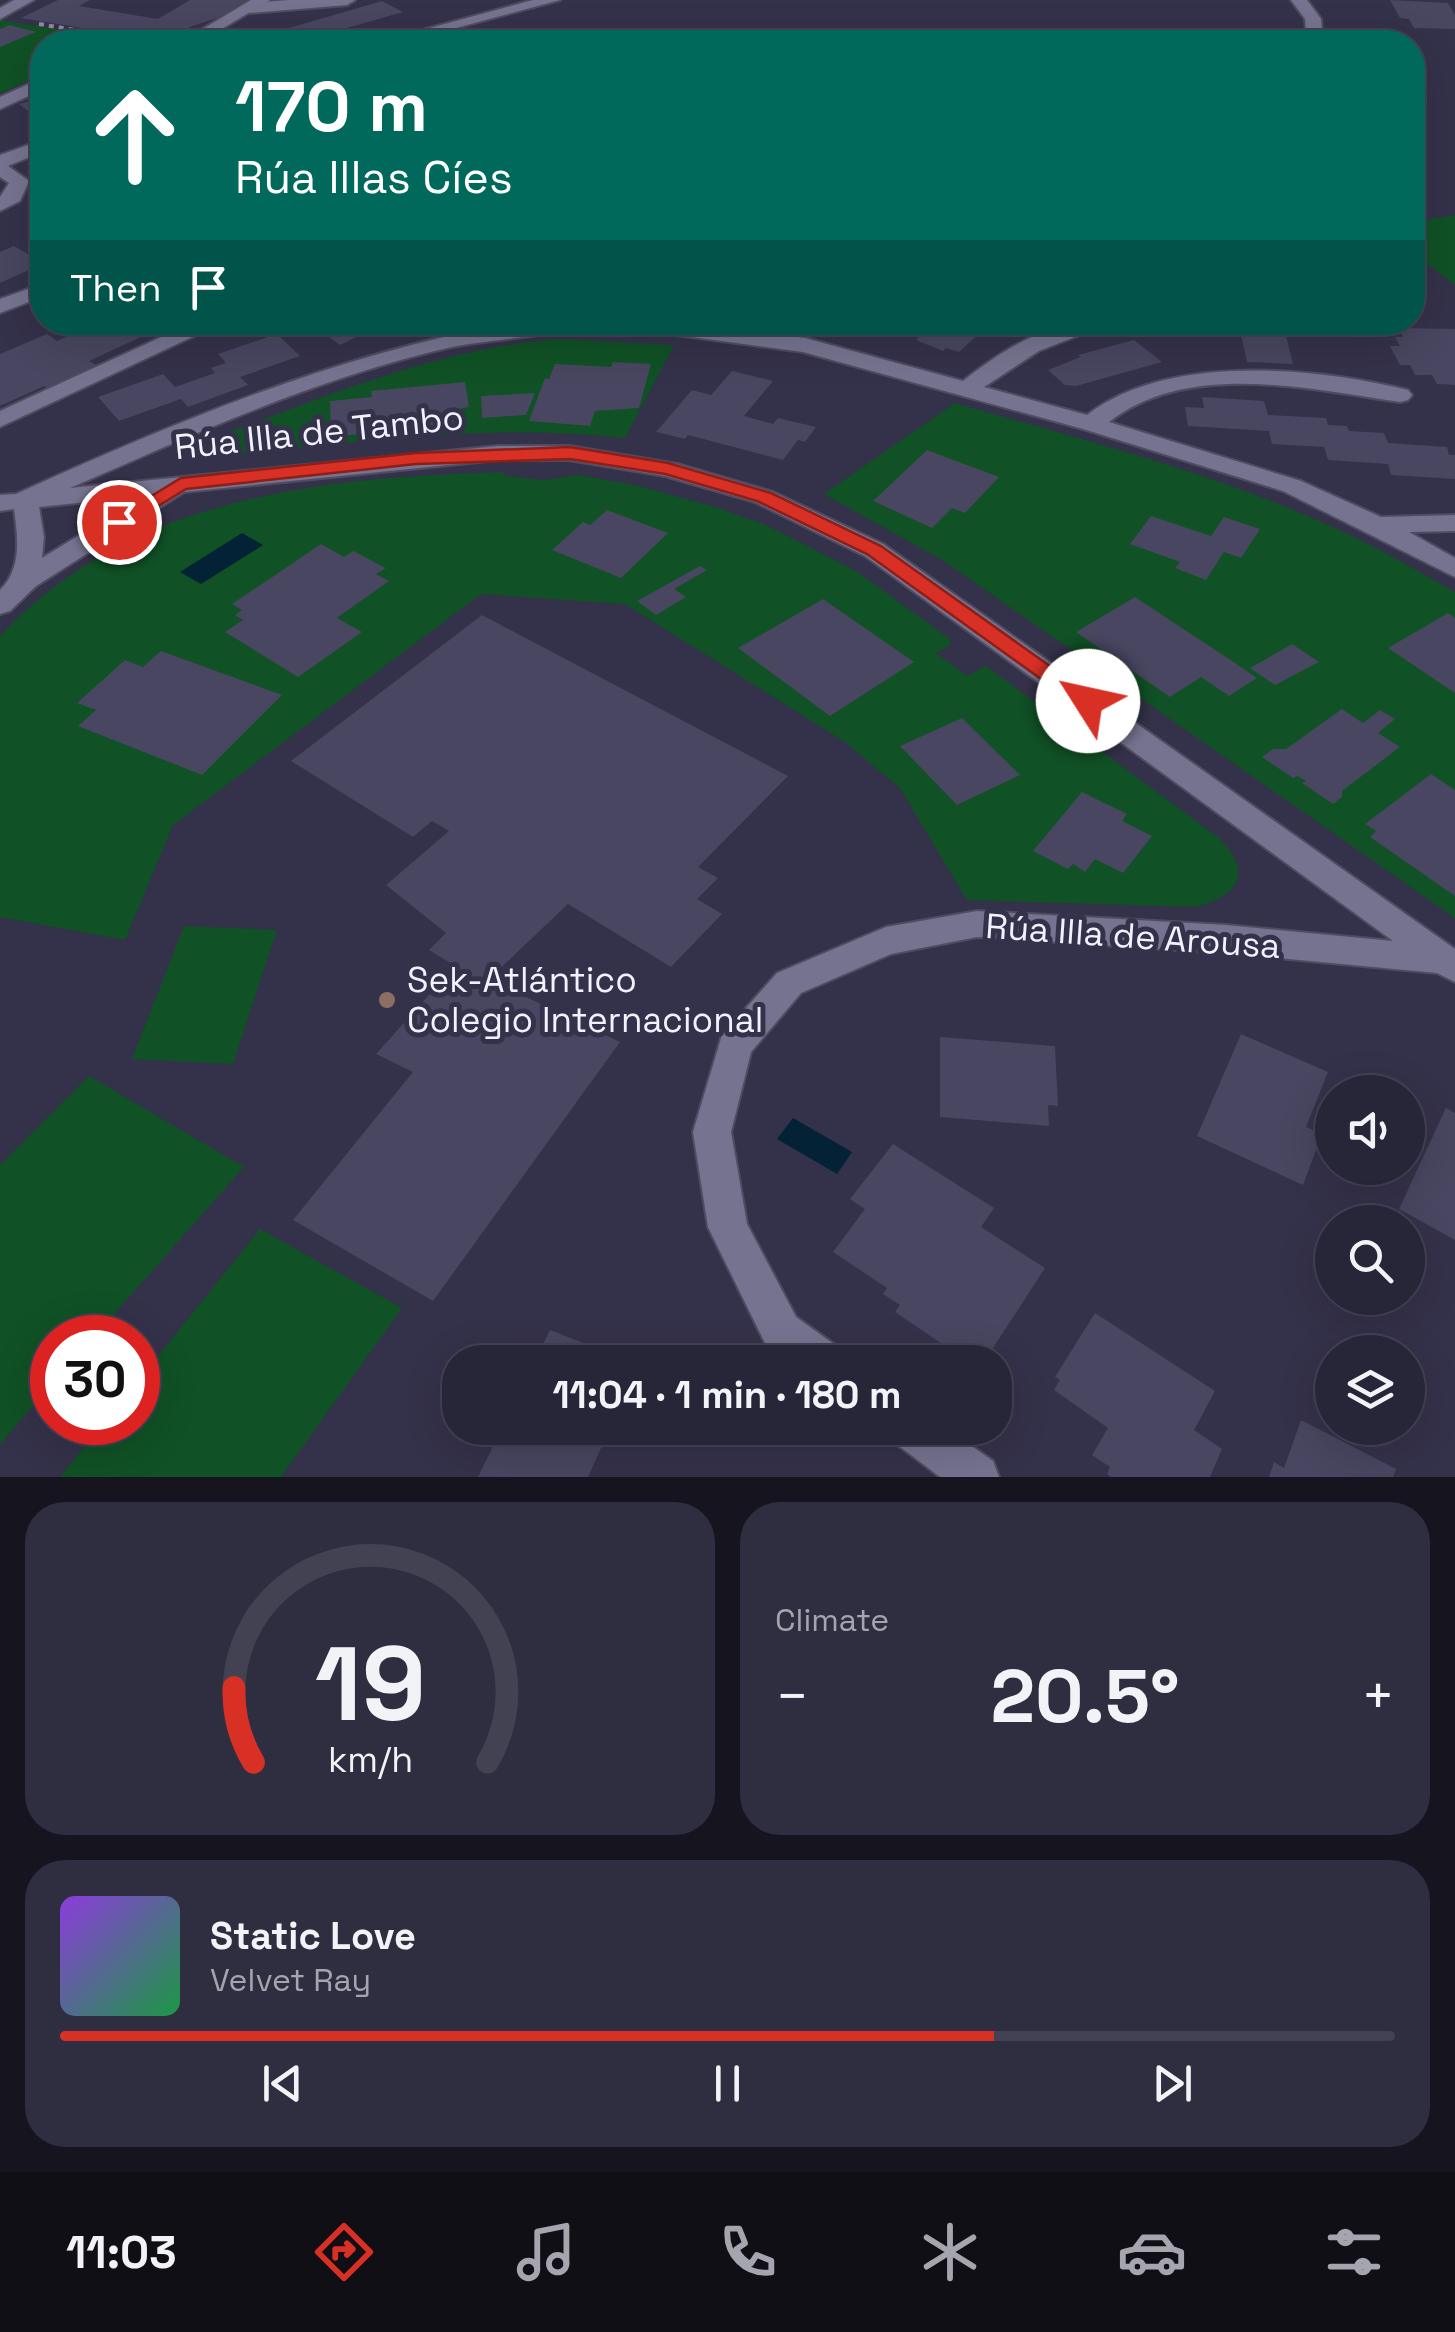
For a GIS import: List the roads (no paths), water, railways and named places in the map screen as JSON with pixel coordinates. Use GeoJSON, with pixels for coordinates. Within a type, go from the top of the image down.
{"type":"FeatureCollection","features":[{"type":"Feature","properties":{"kind":"street"},"geometry":{"type":"LineString","coordinates":[[0,14],[26,0]]}},
{"type":"Feature","properties":{"kind":"street"},"geometry":{"type":"LineString","coordinates":[[210,30],[256,4],[347,0]]}},
{"type":"Feature","properties":{"kind":"street"},"geometry":{"type":"LineString","coordinates":[[433,30],[552,0]]}},
{"type":"Feature","properties":{"kind":"street"},"geometry":{"type":"LineString","coordinates":[[1300,0],[1312,19],[1313,30]]}},
{"type":"Feature","properties":{"kind":"street"},"geometry":{"type":"LineString","coordinates":[[0,104],[30,88]]}},
{"type":"Feature","properties":{"kind":"street"},"geometry":{"type":"LineString","coordinates":[[0,166],[30,152]]}},
{"type":"Feature","properties":{"kind":"street"},"geometry":{"type":"LineString","coordinates":[[0,166],[14,174],[19,188]]}},
{"type":"Feature","properties":{"kind":"street"},"geometry":{"type":"LineString","coordinates":[[0,205],[30,180]]}},
{"type":"Feature","properties":{"kind":"street"},"geometry":{"type":"LineString","coordinates":[[0,308],[30,295]]}},
{"type":"Feature","properties":{"kind":"street"},"geometry":{"type":"LineString","coordinates":[[0,420],[185,335]]}},
{"type":"Feature","properties":{"kind":"street"},"geometry":{"type":"LineString","coordinates":[[412,348],[422,335]]}},
{"type":"Feature","properties":{"kind":"street"},"geometry":{"type":"LineString","coordinates":[[26,580],[32,537],[12,501],[182,430],[412,348],[478,335]]}},
{"type":"Feature","properties":{"kind":"street"},"geometry":{"type":"LineString","coordinates":[[734,335],[805,344],[969,388],[1292,486],[1377,525],[1455,570]]}},
{"type":"Feature","properties":{"kind":"street"},"geometry":{"type":"LineString","coordinates":[[969,388],[1008,356],[1055,335]]}},
{"type":"Feature","properties":{"kind":"street"},"geometry":{"type":"LineString","coordinates":[[1091,424],[1105,408],[1133,396],[1208,380],[1257,378],[1400,394]]}},
{"type":"Feature","properties":{"kind":"street","name":"Rúa Illa de Tambo"},"geometry":{"type":"LineString","coordinates":[[12,501],[416,459],[570,453],[668,469],[764,497],[874,550],[1450,964]]}},
{"type":"Feature","properties":{"kind":"street"},"geometry":{"type":"LineString","coordinates":[[0,605],[26,580],[181,484]]}},
{"type":"Feature","properties":{"kind":"street"},"geometry":{"type":"LineString","coordinates":[[1377,525],[1455,523]]}},
{"type":"Feature","properties":{"kind":"street","name":"Rúa Illa de Arousa"},"geometry":{"type":"LineString","coordinates":[[801,1345],[782,1331],[728,1227],[712,1132],[735,1046],[789,982],[886,941],[977,924],[1226,939],[1450,964]]}},
{"type":"Feature","properties":{"kind":"street"},"geometry":{"type":"LineString","coordinates":[[933,1445],[977,1477]]}},
{"type":"Feature","properties":{"kind":"water"},"geometry":{"type":"Polygon","coordinates":[[[242,533],[263,545],[201,584],[180,572],[242,533]]]}},
{"type":"Feature","properties":{"kind":"water"},"geometry":{"type":"Polygon","coordinates":[[[793,1118],[852,1152],[837,1174],[777,1139],[793,1118]]]}},
{"type":"Feature","properties":{"kind":"place","name":"Sek-Atlántico Colegio Internacional"},"geometry":{"type":"Point","coordinates":[387,1000]}}]}
